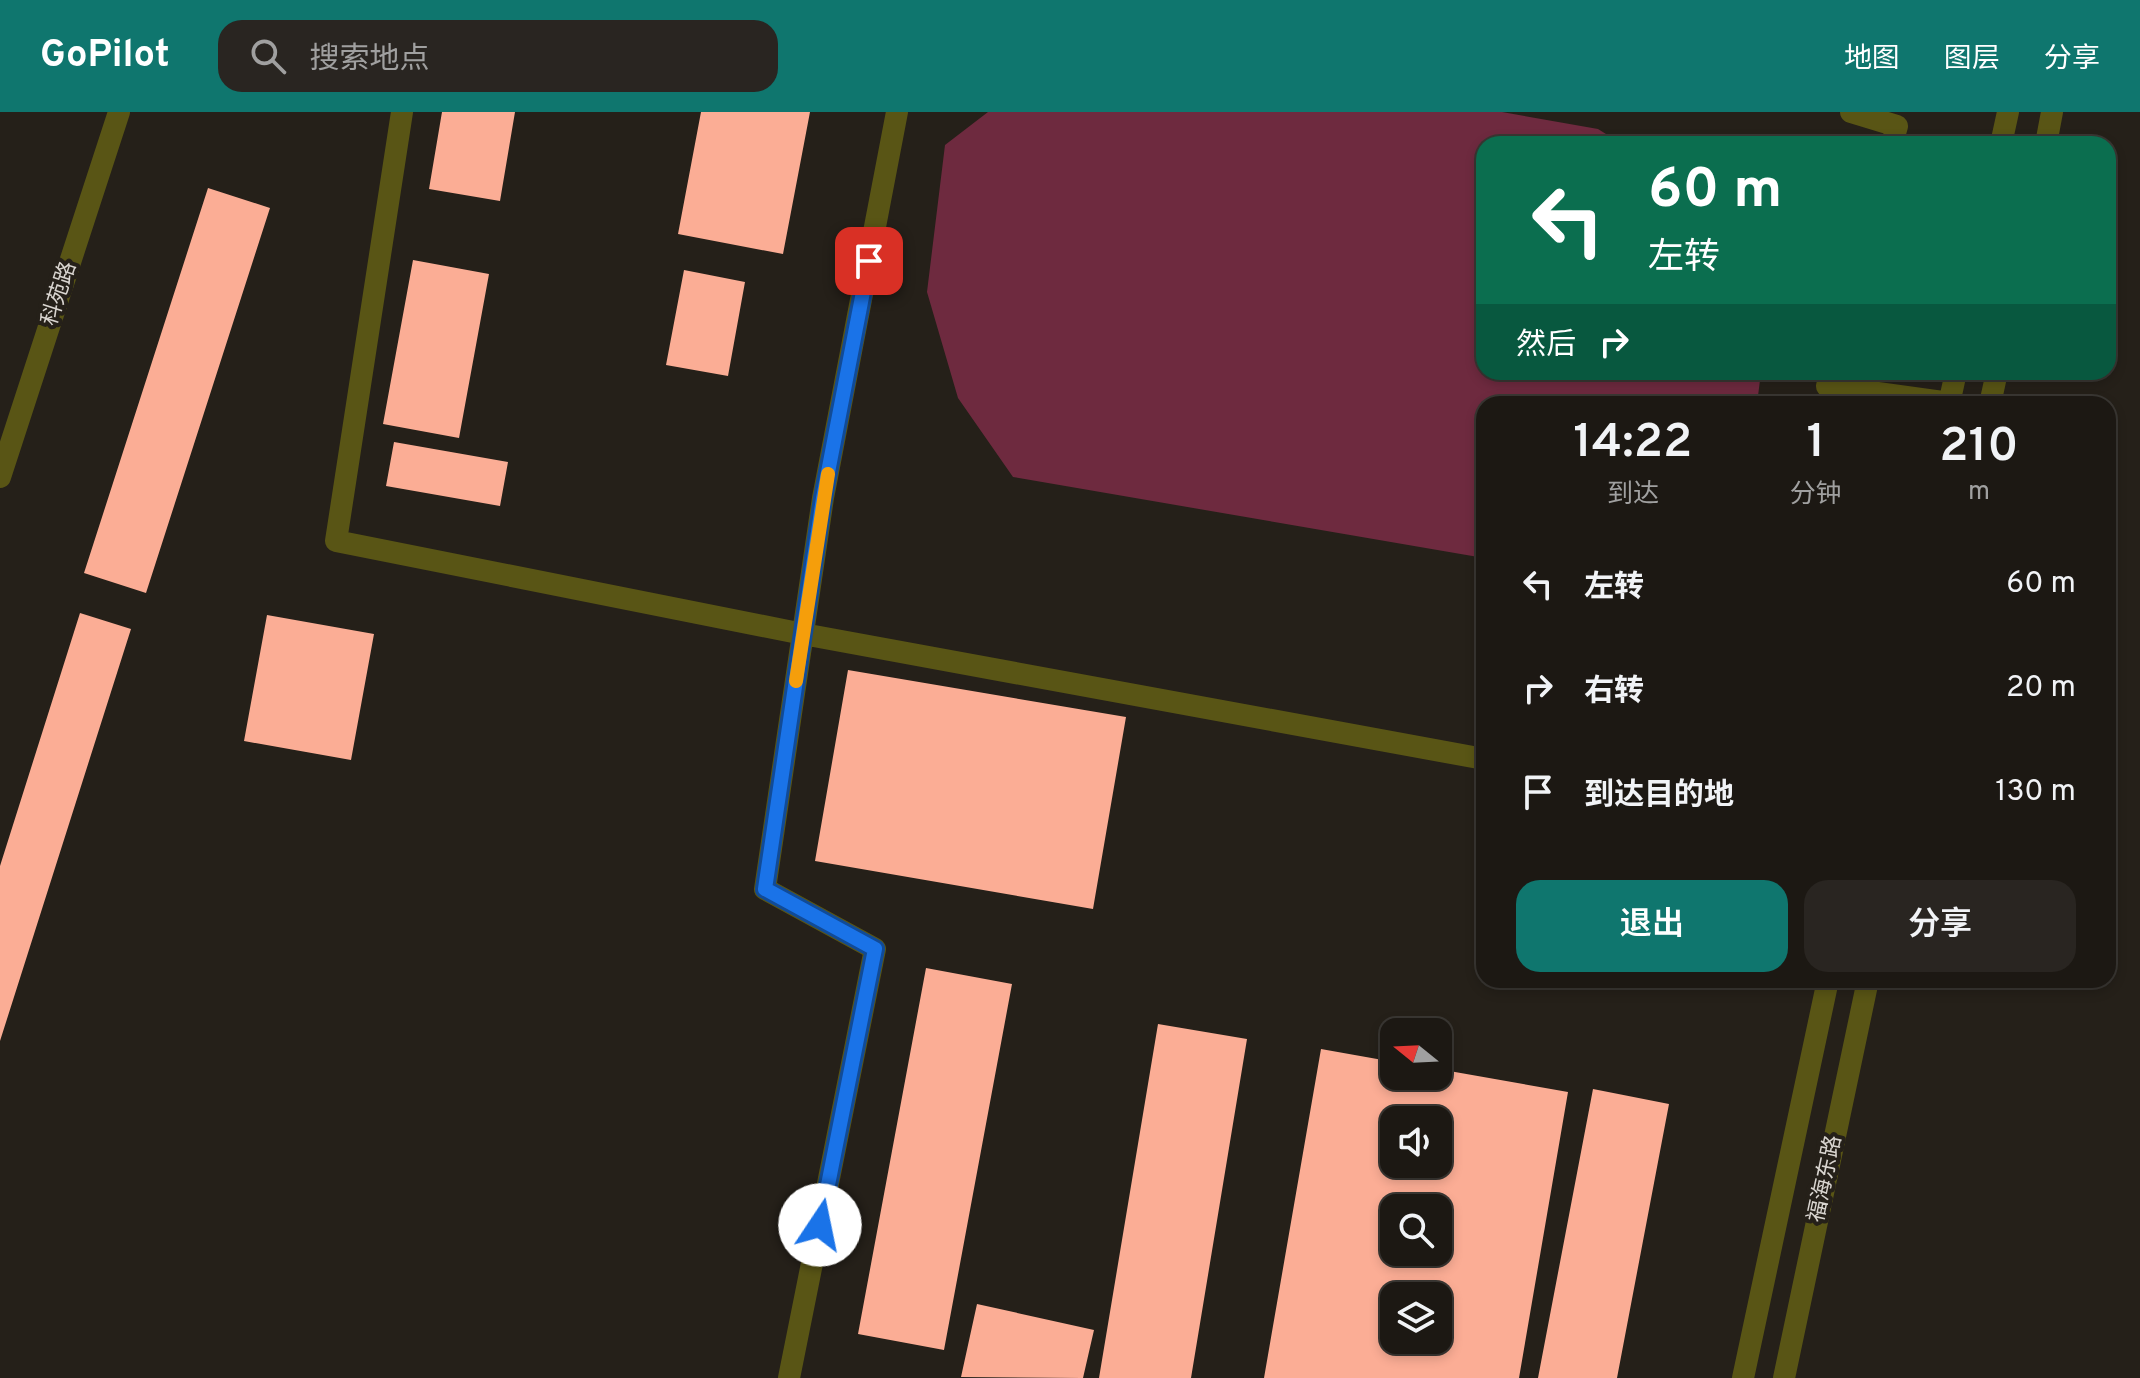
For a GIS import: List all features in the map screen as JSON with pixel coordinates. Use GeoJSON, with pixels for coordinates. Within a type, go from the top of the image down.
{"type":"FeatureCollection","features":[{"type":"Feature","properties":{"kind":"street","name":"科苑路"},"geometry":{"type":"LineString","coordinates":[[0,477],[119,112]]}},
{"type":"Feature","properties":{"kind":"street"},"geometry":{"type":"LineString","coordinates":[[402,112],[336,541],[803,634],[1476,758]]}},
{"type":"Feature","properties":{"kind":"street"},"geometry":{"type":"LineString","coordinates":[[789,1378],[875,949],[765,889],[823,498],[897,112]]}},
{"type":"Feature","properties":{"kind":"street"},"geometry":{"type":"LineString","coordinates":[[1851,112],[1897,126],[1894,136]]}},
{"type":"Feature","properties":{"kind":"street"},"geometry":{"type":"LineString","coordinates":[[2003,136],[2008,112]]}},
{"type":"Feature","properties":{"kind":"street"},"geometry":{"type":"LineString","coordinates":[[2048,136],[2052,112]]}},
{"type":"Feature","properties":{"kind":"street"},"geometry":{"type":"LineString","coordinates":[[1827,387],[1892,396]]}},
{"type":"Feature","properties":{"kind":"street","name":"福海东路"},"geometry":{"type":"LineString","coordinates":[[1743,1378],[1826,988]]}},
{"type":"Feature","properties":{"kind":"street","name":"福海东路"},"geometry":{"type":"LineString","coordinates":[[1784,1378],[1866,988]]}},
{"type":"Feature","properties":{"kind":"shaded area"},"geometry":{"type":"Polygon","coordinates":[[[988,112],[1502,112],[1598,129],[1609,136],[1476,136],[1476,380],[1760,380],[1758,396],[1476,396],[1476,557],[1013,477],[958,398],[927,292],[945,145],[988,112]]]}},
{"type":"Feature","properties":{"kind":"building"},"geometry":{"type":"Polygon","coordinates":[[[442,112],[515,112],[500,201],[429,189],[442,112]]]}},
{"type":"Feature","properties":{"kind":"building"},"geometry":{"type":"Polygon","coordinates":[[[701,112],[810,112],[783,254],[678,234],[701,112]]]}},
{"type":"Feature","properties":{"kind":"building"},"geometry":{"type":"Polygon","coordinates":[[[208,188],[270,208],[146,593],[84,573],[208,188]]]}},
{"type":"Feature","properties":{"kind":"building"},"geometry":{"type":"Polygon","coordinates":[[[413,260],[489,274],[459,438],[383,424],[413,260]]]}},
{"type":"Feature","properties":{"kind":"building"},"geometry":{"type":"Polygon","coordinates":[[[684,270],[745,282],[728,376],[666,365],[684,270]]]}},
{"type":"Feature","properties":{"kind":"building"},"geometry":{"type":"Polygon","coordinates":[[[394,442],[508,462],[500,506],[386,486],[394,442]]]}},
{"type":"Feature","properties":{"kind":"building"},"geometry":{"type":"Polygon","coordinates":[[[80,613],[131,629],[0,1041],[0,866],[80,613]]]}},
{"type":"Feature","properties":{"kind":"building"},"geometry":{"type":"Polygon","coordinates":[[[267,615],[374,634],[351,760],[244,741],[267,615]]]}},
{"type":"Feature","properties":{"kind":"building"},"geometry":{"type":"Polygon","coordinates":[[[848,670],[1126,717],[1093,909],[815,861],[848,670]]]}},
{"type":"Feature","properties":{"kind":"building"},"geometry":{"type":"Polygon","coordinates":[[[926,968],[1012,984],[944,1350],[858,1334],[926,968]]]}},
{"type":"Feature","properties":{"kind":"building"},"geometry":{"type":"Polygon","coordinates":[[[1158,1024],[1247,1039],[1191,1378],[1099,1378],[1158,1024]]]}},
{"type":"Feature","properties":{"kind":"building"},"geometry":{"type":"Polygon","coordinates":[[[1321,1049],[1380,1060],[1380,1090],[1452,1090],[1452,1071],[1568,1092],[1519,1378],[1264,1378],[1321,1049]]]}},
{"type":"Feature","properties":{"kind":"building"},"geometry":{"type":"Polygon","coordinates":[[[1593,1089],[1669,1104],[1617,1378],[1538,1378],[1593,1089]]]}},
{"type":"Feature","properties":{"kind":"building"},"geometry":{"type":"Polygon","coordinates":[[[977,1304],[1094,1330],[1083,1378],[961,1377],[977,1304]]]}},
{"type":"Feature","properties":{"kind":"slow traffic"},"geometry":{"type":"LineString","coordinates":[[796,681],[828,474]]}},
{"type":"Feature","properties":{"kind":"route"},"geometry":{"type":"LineString","coordinates":[[820,1225],[875,949],[765,889],[823,498],[869,261]]}}]}
